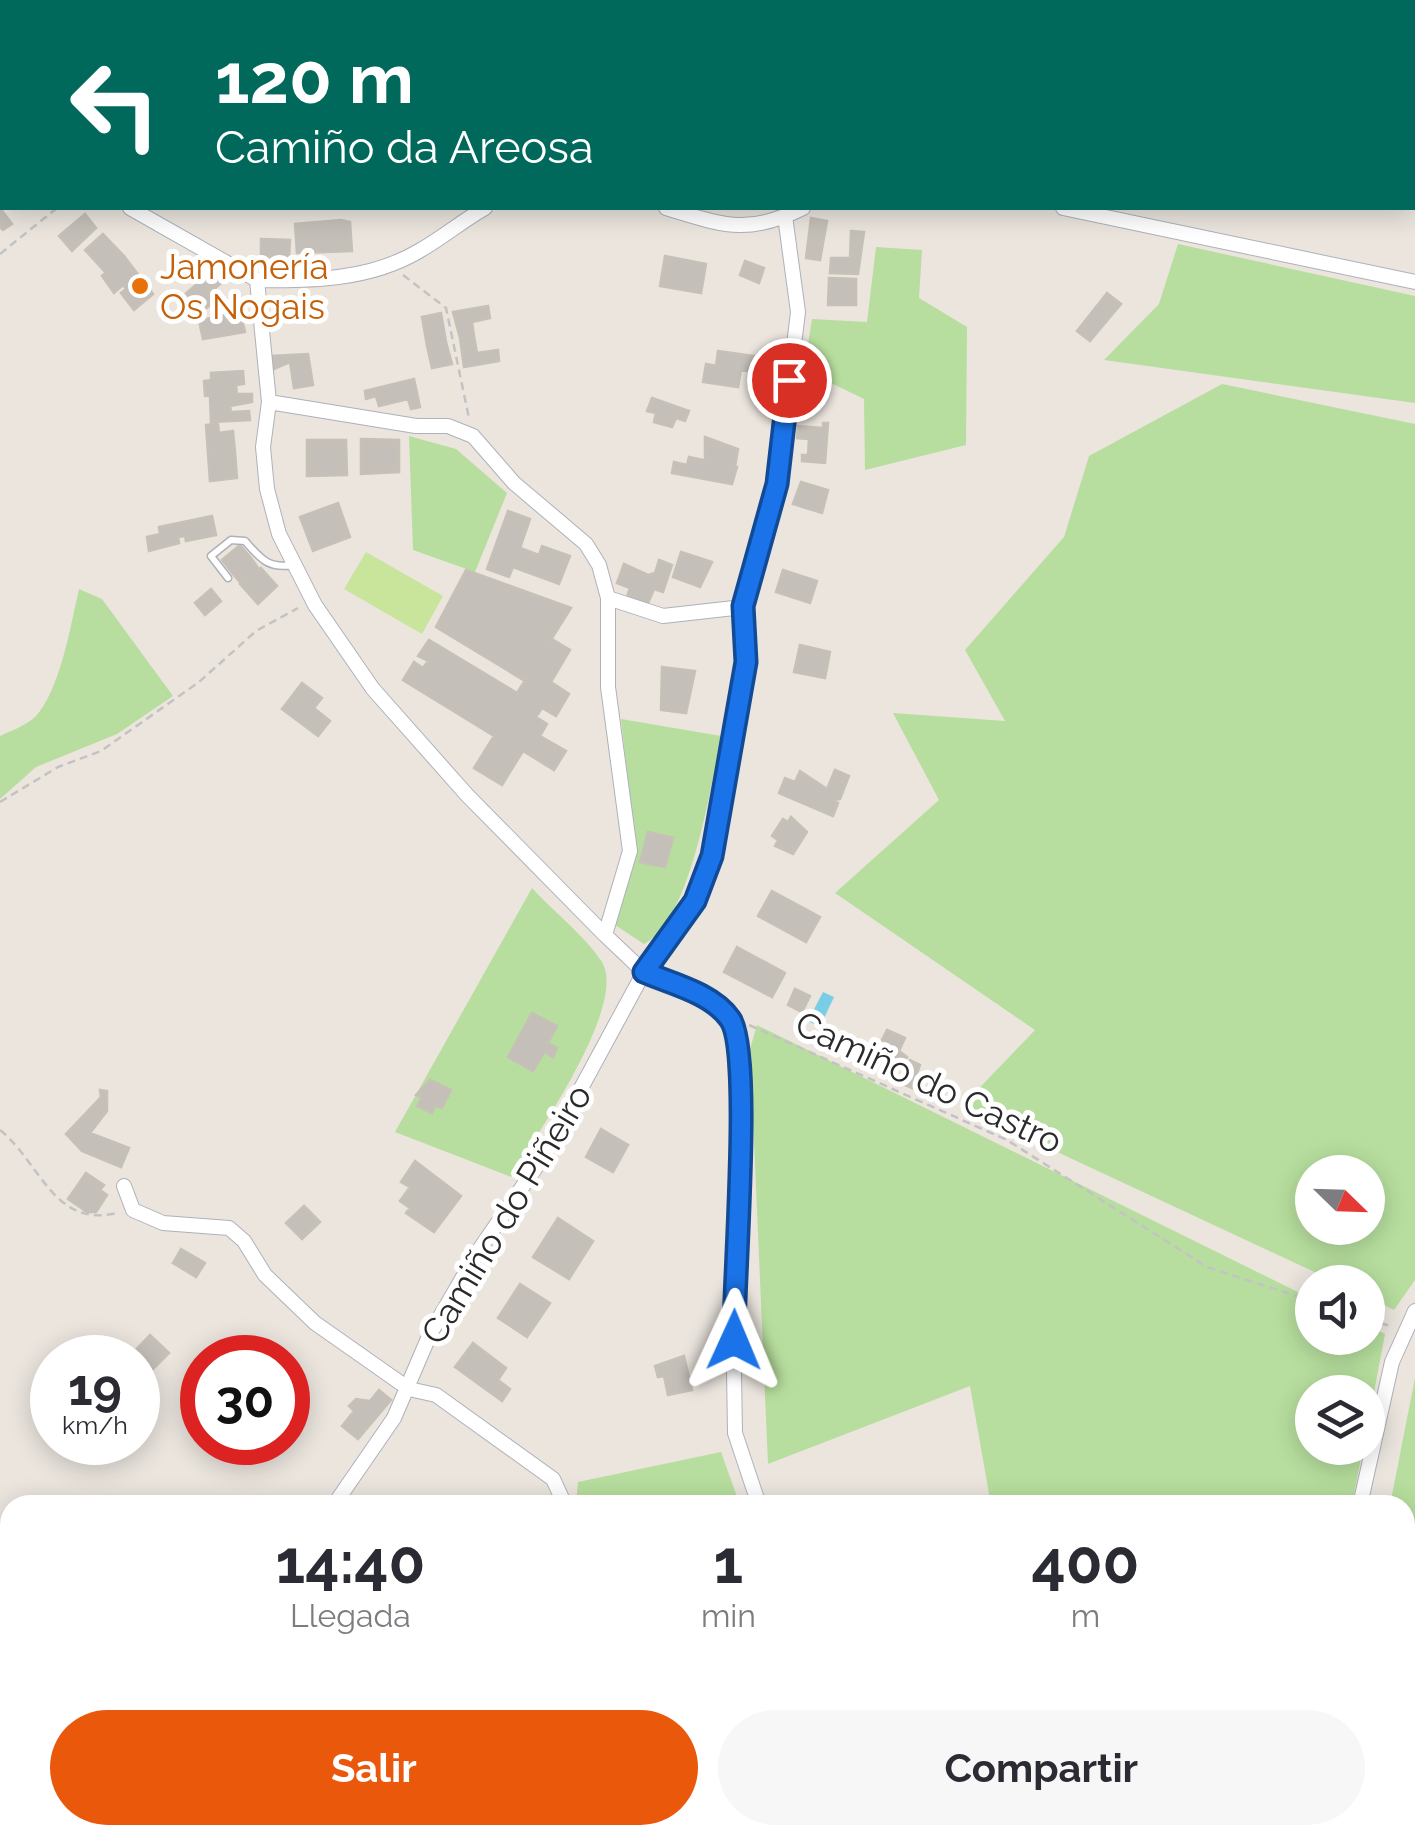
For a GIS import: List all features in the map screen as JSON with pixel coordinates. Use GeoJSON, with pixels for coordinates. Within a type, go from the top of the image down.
{"type":"FeatureCollection","features":[{"type":"Feature","properties":{"kind":"street"},"geometry":{"type":"LineString","coordinates":[[134,210],[257,280],[309,280],[390,264],[418,252],[482,210]]}},
{"type":"Feature","properties":{"kind":"street"},"geometry":{"type":"LineString","coordinates":[[673,210],[732,228],[754,227],[799,210]]}},
{"type":"Feature","properties":{"kind":"street"},"geometry":{"type":"LineString","coordinates":[[1073,210],[1415,282]]}},
{"type":"Feature","properties":{"kind":"street","name":"Camiño do Piñeiro"},"geometry":{"type":"LineString","coordinates":[[341,1495],[409,1390],[430,1334],[476,1253],[547,1151],[644,972],[695,901],[712,856],[746,662],[743,606],[777,484],[798,312],[786,216]]}},
{"type":"Feature","properties":{"kind":"street"},"geometry":{"type":"LineString","coordinates":[[257,280],[270,402],[264,447],[266,489],[280,534],[312,600],[373,689],[467,796],[604,935],[644,972],[716,1003],[733,1022],[741,1165],[733,1309],[736,1433],[756,1495]]}},
{"type":"Feature","properties":{"kind":"street"},"geometry":{"type":"LineString","coordinates":[[270,402],[416,426],[448,426],[473,436],[514,483],[586,544],[599,565],[608,598],[608,687],[630,851],[604,935]]}},
{"type":"Feature","properties":{"kind":"street"},"geometry":{"type":"LineString","coordinates":[[608,598],[663,616],[743,606]]}},
{"type":"Feature","properties":{"kind":"street"},"geometry":{"type":"LineString","coordinates":[[124,1186],[134,1210],[163,1223],[228,1228],[244,1240],[266,1276],[315,1323],[409,1390],[436,1396],[553,1480],[560,1495]]}},
{"type":"Feature","properties":{"kind":"street"},"geometry":{"type":"LineString","coordinates":[[1362,1495],[1392,1362],[1415,1310]]}},
{"type":"Feature","properties":{"kind":"lane"},"geometry":{"type":"LineString","coordinates":[[228,578],[211,556],[231,540],[245,542],[263,562],[276,568],[294,564]]}},
{"type":"Feature","properties":{"kind":"path"},"geometry":{"type":"LineString","coordinates":[[0,254],[55,210]]}},
{"type":"Feature","properties":{"kind":"path"},"geometry":{"type":"LineString","coordinates":[[390,264],[446,308],[473,436]]}},
{"type":"Feature","properties":{"kind":"path"},"geometry":{"type":"LineString","coordinates":[[0,802],[58,767],[101,751],[199,682],[256,631],[312,600]]}},
{"type":"Feature","properties":{"kind":"path","name":"Camiño do Castro"},"geometry":{"type":"LineString","coordinates":[[733,1022],[752,1026],[1008,1140],[1207,1267],[1295,1295]]}},
{"type":"Feature","properties":{"kind":"path"},"geometry":{"type":"LineString","coordinates":[[0,1130],[55,1196],[79,1214],[94,1218],[134,1210]]}},
{"type":"Feature","properties":{"kind":"path"},"geometry":{"type":"LineString","coordinates":[[0,1142],[5,1134]]}},
{"type":"Feature","properties":{"kind":"path"},"geometry":{"type":"LineString","coordinates":[[1385,1324],[1404,1330]]}},
{"type":"Feature","properties":{"kind":"green space"},"geometry":{"type":"Polygon","coordinates":[[[1178,244],[1415,296],[1415,403],[1104,360],[1159,304],[1178,244]]]}},
{"type":"Feature","properties":{"kind":"green space"},"geometry":{"type":"Polygon","coordinates":[[[876,247],[922,250],[919,298],[967,327],[966,445],[865,470],[864,399],[804,370],[812,319],[867,322],[876,247]]]}},
{"type":"Feature","properties":{"kind":"green space"},"geometry":{"type":"Polygon","coordinates":[[[1222,384],[1415,424],[1415,1280],[1394,1310],[1385,1306],[1385,1265],[1300,1265],[961,1107],[1035,1030],[835,893],[939,800],[893,713],[1005,721],[965,650],[1064,537],[1089,456],[1222,384]]]}},
{"type":"Feature","properties":{"kind":"green space"},"geometry":{"type":"Polygon","coordinates":[[[409,436],[456,449],[507,493],[475,572],[413,550],[409,436]]]}},
{"type":"Feature","properties":{"kind":"green space"},"geometry":{"type":"Polygon","coordinates":[[[366,552],[443,596],[422,634],[344,589],[366,552]]]}},
{"type":"Feature","properties":{"kind":"green space"},"geometry":{"type":"Polygon","coordinates":[[[79,589],[102,599],[173,696],[117,734],[36,767],[0,799],[0,736],[31,720],[44,705],[63,656],[79,589]]]}},
{"type":"Feature","properties":{"kind":"green space"},"geometry":{"type":"Polygon","coordinates":[[[621,719],[721,736],[705,817],[686,881],[660,930],[644,944],[615,925],[636,851],[621,719]]]}},
{"type":"Feature","properties":{"kind":"green space"},"geometry":{"type":"Polygon","coordinates":[[[532,888],[595,952],[607,982],[602,1008],[576,1070],[511,1177],[395,1132],[532,888]]]}},
{"type":"Feature","properties":{"kind":"green space"},"geometry":{"type":"Polygon","coordinates":[[[757,1025],[1295,1291],[1295,1355],[1381,1355],[1377,1375],[1295,1375],[1295,1465],[1360,1465],[1354,1495],[989,1495],[970,1386],[768,1464],[750,1049],[757,1025]]]}},
{"type":"Feature","properties":{"kind":"green space"},"geometry":{"type":"Polygon","coordinates":[[[1415,1378],[1415,1495],[1392,1495],[1415,1378]]]}},
{"type":"Feature","properties":{"kind":"green space"},"geometry":{"type":"Polygon","coordinates":[[[721,1452],[736,1495],[577,1495],[578,1482],[721,1452]]]}},
{"type":"Feature","properties":{"kind":"water"},"geometry":{"type":"Polygon","coordinates":[[[823,992],[834,997],[820,1027],[808,1021],[823,992]]]}},
{"type":"Feature","properties":{"kind":"building"},"geometry":{"type":"Polygon","coordinates":[[[2,210],[12,224],[3,230],[2,210]]]}},
{"type":"Feature","properties":{"kind":"building"},"geometry":{"type":"Polygon","coordinates":[[[85,214],[96,228],[72,251],[59,236],[85,214]]]}},
{"type":"Feature","properties":{"kind":"building"},"geometry":{"type":"Polygon","coordinates":[[[811,218],[827,221],[820,260],[806,258],[811,218]]]}},
{"type":"Feature","properties":{"kind":"building"},"geometry":{"type":"Polygon","coordinates":[[[350,222],[352,251],[297,253],[295,224],[350,222]]]}},
{"type":"Feature","properties":{"kind":"building"},"geometry":{"type":"Polygon","coordinates":[[[851,231],[864,232],[858,274],[830,273],[831,258],[850,258],[851,231]]]}},
{"type":"Feature","properties":{"kind":"building"},"geometry":{"type":"Polygon","coordinates":[[[103,234],[124,256],[106,273],[85,250],[103,234]]]}},
{"type":"Feature","properties":{"kind":"building"},"geometry":{"type":"Polygon","coordinates":[[[261,239],[290,240],[289,258],[261,257],[261,239]]]}},
{"type":"Feature","properties":{"kind":"building"},"geometry":{"type":"Polygon","coordinates":[[[124,256],[153,294],[134,310],[121,293],[126,289],[123,285],[114,293],[102,276],[124,256]]]}},
{"type":"Feature","properties":{"kind":"building"},"geometry":{"type":"Polygon","coordinates":[[[665,256],[706,264],[701,293],[660,286],[665,256]]]}},
{"type":"Feature","properties":{"kind":"building"},"geometry":{"type":"Polygon","coordinates":[[[745,261],[764,268],[759,283],[740,275],[745,261]]]}},
{"type":"Feature","properties":{"kind":"building"},"geometry":{"type":"Polygon","coordinates":[[[213,270],[225,280],[208,294],[215,302],[195,316],[183,296],[213,270]]]}},
{"type":"Feature","properties":{"kind":"building"},"geometry":{"type":"Polygon","coordinates":[[[829,278],[856,279],[856,305],[828,305],[829,278]]]}},
{"type":"Feature","properties":{"kind":"building"},"geometry":{"type":"Polygon","coordinates":[[[1107,293],[1121,304],[1090,341],[1077,331],[1107,293]]]}},
{"type":"Feature","properties":{"kind":"building"},"geometry":{"type":"Polygon","coordinates":[[[488,306],[490,318],[472,322],[474,336],[460,338],[453,312],[488,306]]]}},
{"type":"Feature","properties":{"kind":"building"},"geometry":{"type":"Polygon","coordinates":[[[240,311],[245,332],[203,339],[199,321],[240,311]]]}},
{"type":"Feature","properties":{"kind":"building"},"geometry":{"type":"Polygon","coordinates":[[[441,313],[446,342],[427,346],[422,317],[441,313]]]}},
{"type":"Feature","properties":{"kind":"building"},"geometry":{"type":"Polygon","coordinates":[[[474,336],[477,353],[498,350],[499,361],[464,367],[460,338],[474,336]]]}},
{"type":"Feature","properties":{"kind":"building"},"geometry":{"type":"Polygon","coordinates":[[[446,342],[452,364],[432,368],[427,346],[446,342]]]}},
{"type":"Feature","properties":{"kind":"building"},"geometry":{"type":"Polygon","coordinates":[[[718,351],[754,356],[753,372],[716,366],[718,351]]]}},
{"type":"Feature","properties":{"kind":"building"},"geometry":{"type":"Polygon","coordinates":[[[308,354],[313,385],[294,388],[290,362],[274,369],[272,356],[308,354]]]}},
{"type":"Feature","properties":{"kind":"building"},"geometry":{"type":"Polygon","coordinates":[[[706,364],[741,370],[738,387],[703,382],[706,364]]]}},
{"type":"Feature","properties":{"kind":"building"},"geometry":{"type":"Polygon","coordinates":[[[243,371],[244,384],[236,385],[237,394],[205,396],[204,381],[211,380],[211,373],[243,371]]]}},
{"type":"Feature","properties":{"kind":"building"},"geometry":{"type":"Polygon","coordinates":[[[414,379],[420,407],[411,409],[408,399],[379,406],[376,396],[366,399],[365,391],[414,379]]]}},
{"type":"Feature","properties":{"kind":"building"},"geometry":{"type":"Polygon","coordinates":[[[252,394],[252,402],[230,406],[231,412],[249,411],[250,420],[211,422],[210,396],[252,394]]]}},
{"type":"Feature","properties":{"kind":"building"},"geometry":{"type":"Polygon","coordinates":[[[652,398],[689,411],[685,421],[676,418],[672,427],[654,422],[656,413],[647,411],[652,398]]]}},
{"type":"Feature","properties":{"kind":"building"},"geometry":{"type":"Polygon","coordinates":[[[823,423],[828,423],[825,463],[802,461],[802,455],[808,455],[809,439],[797,438],[798,426],[823,428],[823,423]]]}},
{"type":"Feature","properties":{"kind":"building"},"geometry":{"type":"Polygon","coordinates":[[[218,424],[219,433],[233,431],[235,452],[208,454],[206,425],[218,424]]]}},
{"type":"Feature","properties":{"kind":"building"},"geometry":{"type":"Polygon","coordinates":[[[705,437],[738,449],[735,467],[705,460],[705,437]]]}},
{"type":"Feature","properties":{"kind":"building"},"geometry":{"type":"Polygon","coordinates":[[[361,439],[399,440],[399,472],[361,474],[361,439]]]}},
{"type":"Feature","properties":{"kind":"building"},"geometry":{"type":"Polygon","coordinates":[[[307,440],[346,440],[347,475],[307,476],[307,440]]]}},
{"type":"Feature","properties":{"kind":"building"},"geometry":{"type":"Polygon","coordinates":[[[235,452],[237,478],[210,481],[208,454],[235,452]]]}},
{"type":"Feature","properties":{"kind":"building"},"geometry":{"type":"Polygon","coordinates":[[[689,457],[737,467],[732,484],[672,473],[674,462],[687,465],[689,457]]]}},
{"type":"Feature","properties":{"kind":"building"},"geometry":{"type":"Polygon","coordinates":[[[801,482],[828,490],[822,513],[793,504],[801,482]]]}},
{"type":"Feature","properties":{"kind":"building"},"geometry":{"type":"Polygon","coordinates":[[[338,503],[350,537],[313,551],[300,517],[338,503]]]}},
{"type":"Feature","properties":{"kind":"building"},"geometry":{"type":"Polygon","coordinates":[[[508,511],[530,519],[520,548],[539,555],[542,546],[570,556],[559,584],[513,567],[509,577],[487,569],[508,511]]]}},
{"type":"Feature","properties":{"kind":"building"},"geometry":{"type":"Polygon","coordinates":[[[212,516],[216,535],[186,541],[185,536],[178,537],[179,543],[149,551],[147,537],[160,534],[159,527],[212,516]]]}},
{"type":"Feature","properties":{"kind":"building"},"geometry":{"type":"Polygon","coordinates":[[[240,545],[251,558],[233,574],[222,560],[240,545]]]}},
{"type":"Feature","properties":{"kind":"building"},"geometry":{"type":"Polygon","coordinates":[[[681,552],[712,562],[700,587],[673,577],[681,552]]]}},
{"type":"Feature","properties":{"kind":"building"},"geometry":{"type":"Polygon","coordinates":[[[251,558],[259,569],[241,583],[233,574],[251,558]]]}},
{"type":"Feature","properties":{"kind":"building"},"geometry":{"type":"Polygon","coordinates":[[[659,560],[672,565],[663,592],[654,589],[646,608],[626,600],[630,588],[617,583],[624,564],[648,575],[655,573],[659,560]]]}},
{"type":"Feature","properties":{"kind":"building"},"geometry":{"type":"Polygon","coordinates":[[[261,568],[277,586],[258,604],[240,584],[261,568]]]}},
{"type":"Feature","properties":{"kind":"building"},"geometry":{"type":"Polygon","coordinates":[[[466,570],[571,608],[525,681],[436,627],[466,570]]]}},
{"type":"Feature","properties":{"kind":"building"},"geometry":{"type":"Polygon","coordinates":[[[783,570],[817,581],[810,603],[776,592],[783,570]]]}},
{"type":"Feature","properties":{"kind":"building"},"geometry":{"type":"Polygon","coordinates":[[[211,589],[221,601],[205,615],[195,603],[211,589]]]}},
{"type":"Feature","properties":{"kind":"building"},"geometry":{"type":"Polygon","coordinates":[[[552,639],[570,650],[551,682],[569,694],[556,716],[542,708],[536,717],[547,724],[540,736],[566,751],[554,770],[523,751],[502,785],[474,768],[494,736],[403,680],[414,662],[423,668],[428,661],[418,656],[429,640],[517,693],[552,639]]]}},
{"type":"Feature","properties":{"kind":"building"},"geometry":{"type":"Polygon","coordinates":[[[800,645],[830,652],[825,678],[794,672],[800,645]]]}},
{"type":"Feature","properties":{"kind":"building"},"geometry":{"type":"Polygon","coordinates":[[[662,667],[695,671],[686,713],[661,710],[662,667]]]}},
{"type":"Feature","properties":{"kind":"building"},"geometry":{"type":"Polygon","coordinates":[[[302,683],[322,698],[314,708],[330,721],[318,736],[282,709],[302,683]]]}},
{"type":"Feature","properties":{"kind":"building"},"geometry":{"type":"Polygon","coordinates":[[[835,770],[849,776],[840,799],[831,800],[838,803],[833,816],[779,793],[785,778],[795,782],[800,771],[827,789],[835,770]]]}},
{"type":"Feature","properties":{"kind":"building"},"geometry":{"type":"Polygon","coordinates":[[[791,817],[807,832],[793,854],[775,846],[778,840],[772,836],[783,819],[788,822],[791,817]]]}},
{"type":"Feature","properties":{"kind":"building"},"geometry":{"type":"Polygon","coordinates":[[[648,832],[673,838],[665,867],[640,862],[648,832]]]}},
{"type":"Feature","properties":{"kind":"building"},"geometry":{"type":"Polygon","coordinates":[[[772,891],[820,917],[806,942],[758,916],[772,891]]]}},
{"type":"Feature","properties":{"kind":"building"},"geometry":{"type":"Polygon","coordinates":[[[737,947],[785,973],[772,997],[724,972],[737,947]]]}},
{"type":"Feature","properties":{"kind":"building"},"geometry":{"type":"Polygon","coordinates":[[[795,989],[810,996],[802,1012],[788,1005],[795,989]]]}},
{"type":"Feature","properties":{"kind":"building"},"geometry":{"type":"Polygon","coordinates":[[[532,1013],[557,1026],[548,1043],[557,1048],[553,1057],[544,1052],[533,1071],[508,1057],[532,1013]]]}},
{"type":"Feature","properties":{"kind":"building"},"geometry":{"type":"Polygon","coordinates":[[[887,1030],[905,1038],[899,1051],[907,1057],[902,1068],[879,1060],[887,1043],[882,1040],[887,1030]]]}},
{"type":"Feature","properties":{"kind":"building"},"geometry":{"type":"Polygon","coordinates":[[[910,1060],[920,1065],[912,1088],[894,1080],[895,1076],[901,1078],[910,1060]]]}},
{"type":"Feature","properties":{"kind":"building"},"geometry":{"type":"Polygon","coordinates":[[[430,1080],[451,1090],[442,1108],[435,1105],[432,1113],[417,1106],[422,1098],[416,1095],[430,1080]]]}},
{"type":"Feature","properties":{"kind":"building"},"geometry":{"type":"Polygon","coordinates":[[[100,1090],[107,1091],[107,1111],[90,1133],[129,1148],[121,1167],[82,1151],[66,1134],[101,1097],[100,1090]]]}},
{"type":"Feature","properties":{"kind":"building"},"geometry":{"type":"Polygon","coordinates":[[[601,1129],[628,1145],[613,1172],[586,1157],[601,1129]]]}},
{"type":"Feature","properties":{"kind":"building"},"geometry":{"type":"Polygon","coordinates":[[[415,1161],[461,1196],[434,1232],[406,1213],[410,1208],[400,1201],[410,1187],[401,1182],[415,1161]]]}},
{"type":"Feature","properties":{"kind":"building"},"geometry":{"type":"Polygon","coordinates":[[[86,1173],[104,1185],[100,1190],[107,1195],[96,1212],[87,1212],[68,1199],[86,1173]]]}},
{"type":"Feature","properties":{"kind":"building"},"geometry":{"type":"Polygon","coordinates":[[[304,1206],[320,1222],[302,1239],[286,1223],[304,1206]]]}},
{"type":"Feature","properties":{"kind":"building"},"geometry":{"type":"Polygon","coordinates":[[[558,1218],[593,1241],[569,1279],[533,1257],[558,1218]]]}},
{"type":"Feature","properties":{"kind":"building"},"geometry":{"type":"Polygon","coordinates":[[[181,1249],[205,1263],[196,1277],[173,1263],[181,1249]]]}},
{"type":"Feature","properties":{"kind":"building"},"geometry":{"type":"Polygon","coordinates":[[[520,1284],[550,1303],[527,1337],[498,1318],[520,1284]]]}},
{"type":"Feature","properties":{"kind":"building"},"geometry":{"type":"Polygon","coordinates":[[[473,1343],[506,1368],[498,1380],[510,1389],[502,1401],[455,1367],[473,1343]]]}},
{"type":"Feature","properties":{"kind":"building"},"geometry":{"type":"Polygon","coordinates":[[[160,1344],[169,1353],[160,1362],[160,1344]]]}},
{"type":"Feature","properties":{"kind":"building"},"geometry":{"type":"Polygon","coordinates":[[[684,1356],[692,1390],[668,1395],[664,1376],[658,1377],[655,1366],[684,1356]]]}},
{"type":"Feature","properties":{"kind":"building"},"geometry":{"type":"Polygon","coordinates":[[[379,1390],[391,1400],[358,1439],[342,1426],[354,1411],[349,1406],[356,1399],[370,1401],[379,1390]]]}},
{"type":"Feature","properties":{"kind":"place","name":"Jamonería Os Nogais"},"geometry":{"type":"Point","coordinates":[140,286]}},
{"type":"Feature","properties":{"kind":"route"},"geometry":{"type":"LineString","coordinates":[[734,1340],[741,1165],[733,1022],[716,1003],[644,972],[695,901],[712,856],[746,662],[743,606],[777,484],[789,380]]}}]}
